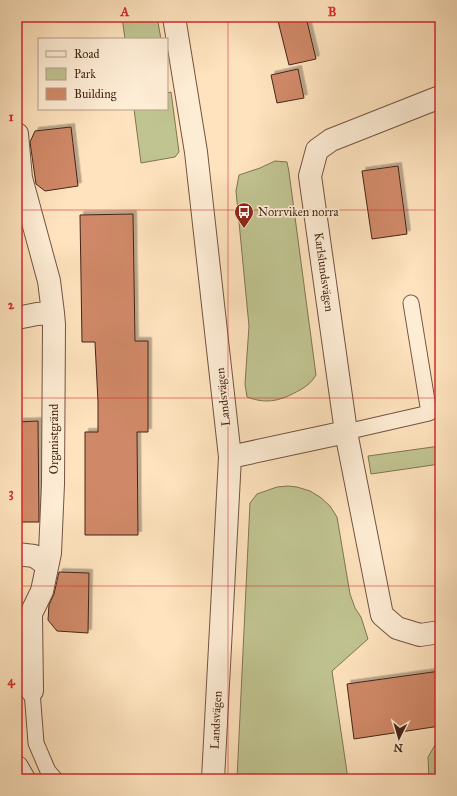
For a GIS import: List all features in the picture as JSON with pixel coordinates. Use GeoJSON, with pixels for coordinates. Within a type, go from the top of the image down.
{"type":"FeatureCollection","features":[{"type":"Feature","properties":{"kind":"street","name":"Landsvägen"},"geometry":{"type":"LineString","coordinates":[[174,17],[196,152],[230,457],[213,779]]}},
{"type":"Feature","properties":{"kind":"street","name":"Karlslundsvägen"},"geometry":{"type":"LineString","coordinates":[[440,97],[331,140],[317,150],[310,176],[346,432],[382,615],[397,628],[420,635],[440,632]]}},
{"type":"Feature","properties":{"kind":"street","name":"Organistgränd"},"geometry":{"type":"LineString","coordinates":[[17,134],[19,173],[50,281],[54,325],[53,484],[50,553],[42,591],[17,639]]}},
{"type":"Feature","properties":{"kind":"street"},"geometry":{"type":"LineString","coordinates":[[17,318],[53,312]]}},
{"type":"Feature","properties":{"kind":"street"},"geometry":{"type":"LineString","coordinates":[[230,457],[346,432]]}},
{"type":"Feature","properties":{"kind":"street"},"geometry":{"type":"LineString","coordinates":[[17,554],[34,556],[47,565]]}},
{"type":"Feature","properties":{"kind":"street","name":"Organistgränd"},"geometry":{"type":"LineString","coordinates":[[31,614],[32,691]]}},
{"type":"Feature","properties":{"kind":"lane"},"geometry":{"type":"LineString","coordinates":[[346,432],[429,413],[411,303]]}},
{"type":"Feature","properties":{"kind":"lane"},"geometry":{"type":"LineString","coordinates":[[32,691],[36,743],[48,771],[55,779]]}},
{"type":"Feature","properties":{"kind":"lane"},"geometry":{"type":"LineString","coordinates":[[20,772],[42,757]]}},
{"type":"Feature","properties":{"kind":"green space"},"geometry":{"type":"Polygon","coordinates":[[[122,17],[157,17],[161,38],[125,38],[122,17]]]}},
{"type":"Feature","properties":{"kind":"green space"},"geometry":{"type":"Polygon","coordinates":[[[171,92],[179,152],[175,157],[141,163],[134,110],[168,110],[168,93],[171,92]]]}},
{"type":"Feature","properties":{"kind":"green space"},"geometry":{"type":"Polygon","coordinates":[[[275,161],[287,162],[289,172],[316,375],[307,385],[293,394],[281,399],[262,401],[247,397],[245,384],[249,326],[236,191],[239,175],[275,161]]]}},
{"type":"Feature","properties":{"kind":"green space"},"geometry":{"type":"Polygon","coordinates":[[[440,446],[440,464],[371,474],[368,456],[440,446]]]}},
{"type":"Feature","properties":{"kind":"green space"},"geometry":{"type":"Polygon","coordinates":[[[288,486],[310,491],[320,497],[330,506],[337,517],[350,594],[355,608],[361,617],[368,639],[332,671],[348,779],[237,779],[250,503],[257,494],[277,487],[288,486]]]}},
{"type":"Feature","properties":{"kind":"green space"},"geometry":{"type":"Polygon","coordinates":[[[440,744],[440,779],[429,779],[428,757],[435,745],[440,744]]]}},
{"type":"Feature","properties":{"kind":"building"},"geometry":{"type":"Polygon","coordinates":[[[277,17],[306,17],[316,59],[289,65],[277,17]]]}},
{"type":"Feature","properties":{"kind":"building"},"geometry":{"type":"Polygon","coordinates":[[[298,69],[304,98],[277,103],[271,75],[298,69]]]}},
{"type":"Feature","properties":{"kind":"building"},"geometry":{"type":"Polygon","coordinates":[[[71,127],[78,186],[45,191],[36,184],[30,142],[35,131],[71,127]]]}},
{"type":"Feature","properties":{"kind":"building"},"geometry":{"type":"Polygon","coordinates":[[[398,166],[407,234],[372,239],[362,171],[398,166]]]}},
{"type":"Feature","properties":{"kind":"building"},"geometry":{"type":"Polygon","coordinates":[[[133,214],[135,341],[148,341],[148,432],[137,432],[138,535],[85,535],[85,432],[98,432],[98,402],[95,342],[82,342],[80,215],[133,214]]]}},
{"type":"Feature","properties":{"kind":"building"},"geometry":{"type":"Polygon","coordinates":[[[38,421],[39,522],[17,522],[17,422],[38,421]]]}},
{"type":"Feature","properties":{"kind":"building"},"geometry":{"type":"Polygon","coordinates":[[[59,572],[89,573],[88,633],[57,631],[48,620],[49,605],[54,594],[59,572]]]}},
{"type":"Feature","properties":{"kind":"building"},"geometry":{"type":"Polygon","coordinates":[[[440,671],[440,726],[354,739],[347,684],[440,671]]]}},
{"type":"Feature","properties":{"kind":"place","name":"Norrviken norra"},"geometry":{"type":"Point","coordinates":[244,229]}}]}
